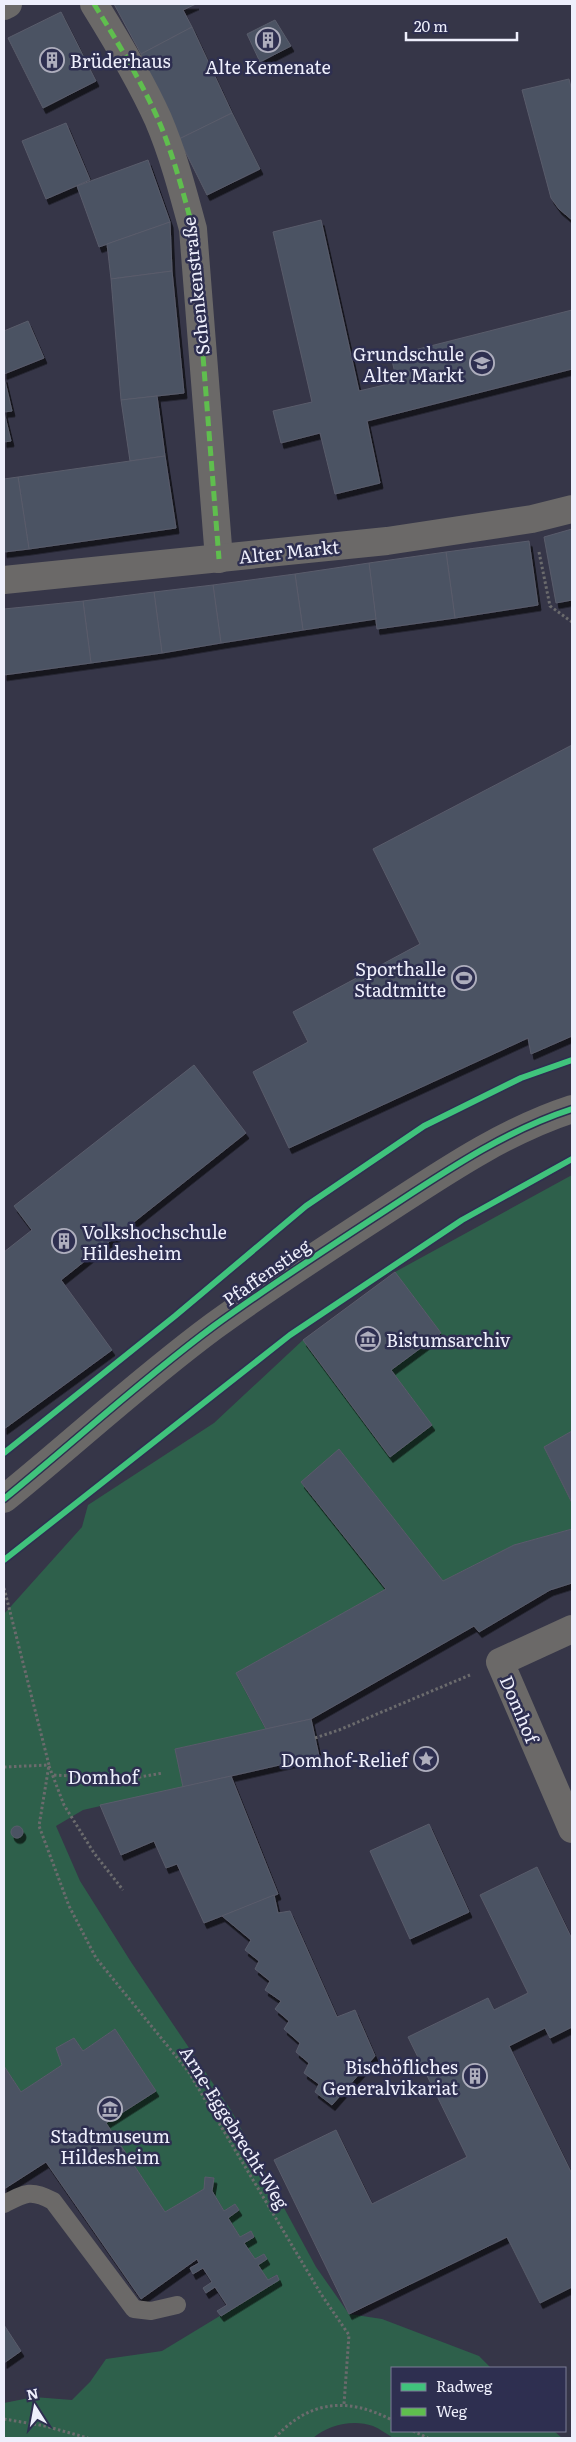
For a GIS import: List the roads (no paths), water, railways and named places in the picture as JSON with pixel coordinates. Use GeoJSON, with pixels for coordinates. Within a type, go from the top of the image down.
{"type":"FeatureCollection","features":[{"type":"Feature","properties":{"kind":"street"},"geometry":{"type":"LineString","coordinates":[[4,6],[8,4]]}},
{"type":"Feature","properties":{"kind":"street","name":"Schenkenstraße"},"geometry":{"type":"LineString","coordinates":[[94,4],[123,51],[158,119],[193,229],[219,559]]}},
{"type":"Feature","properties":{"kind":"street","name":"Alter Markt"},"geometry":{"type":"LineString","coordinates":[[4,580],[219,559],[424,536],[532,519],[572,509]]}},
{"type":"Feature","properties":{"kind":"street","name":"Pfaffenstieg"},"geometry":{"type":"LineString","coordinates":[[4,1499],[190,1344],[304,1263],[440,1175],[530,1125],[572,1109]]}},
{"type":"Feature","properties":{"kind":"street","name":"Domhof"},"geometry":{"type":"LineString","coordinates":[[572,1629],[500,1662],[572,1829]]}},
{"type":"Feature","properties":{"kind":"lane"},"geometry":{"type":"LineString","coordinates":[[4,2204],[21,2195],[38,2192],[53,2201],[134,2309],[151,2311],[177,2305]]}},
{"type":"Feature","properties":{"kind":"place","name":"Alte Kemenate"},"geometry":{"type":"Point","coordinates":[268,40]}},
{"type":"Feature","properties":{"kind":"place","name":"Brüderhaus"},"geometry":{"type":"Point","coordinates":[52,60]}},
{"type":"Feature","properties":{"kind":"place","name":"Grundschule Alter Markt"},"geometry":{"type":"Point","coordinates":[482,363]}},
{"type":"Feature","properties":{"kind":"place","name":"Sporthalle Stadtmitte"},"geometry":{"type":"Point","coordinates":[464,978]}},
{"type":"Feature","properties":{"kind":"place","name":"Volkshochschule Hildesheim"},"geometry":{"type":"Point","coordinates":[64,1241]}},
{"type":"Feature","properties":{"kind":"place","name":"Bistumsarchiv"},"geometry":{"type":"Point","coordinates":[368,1339]}},
{"type":"Feature","properties":{"kind":"place","name":"Domhof-Relief"},"geometry":{"type":"Point","coordinates":[426,1759]}},
{"type":"Feature","properties":{"kind":"place","name":"Bischöfliches Generalvikariat"},"geometry":{"type":"Point","coordinates":[475,2076]}},
{"type":"Feature","properties":{"kind":"place","name":"Stadtmuseum Hildesheim"},"geometry":{"type":"Point","coordinates":[110,2109]}}]}
